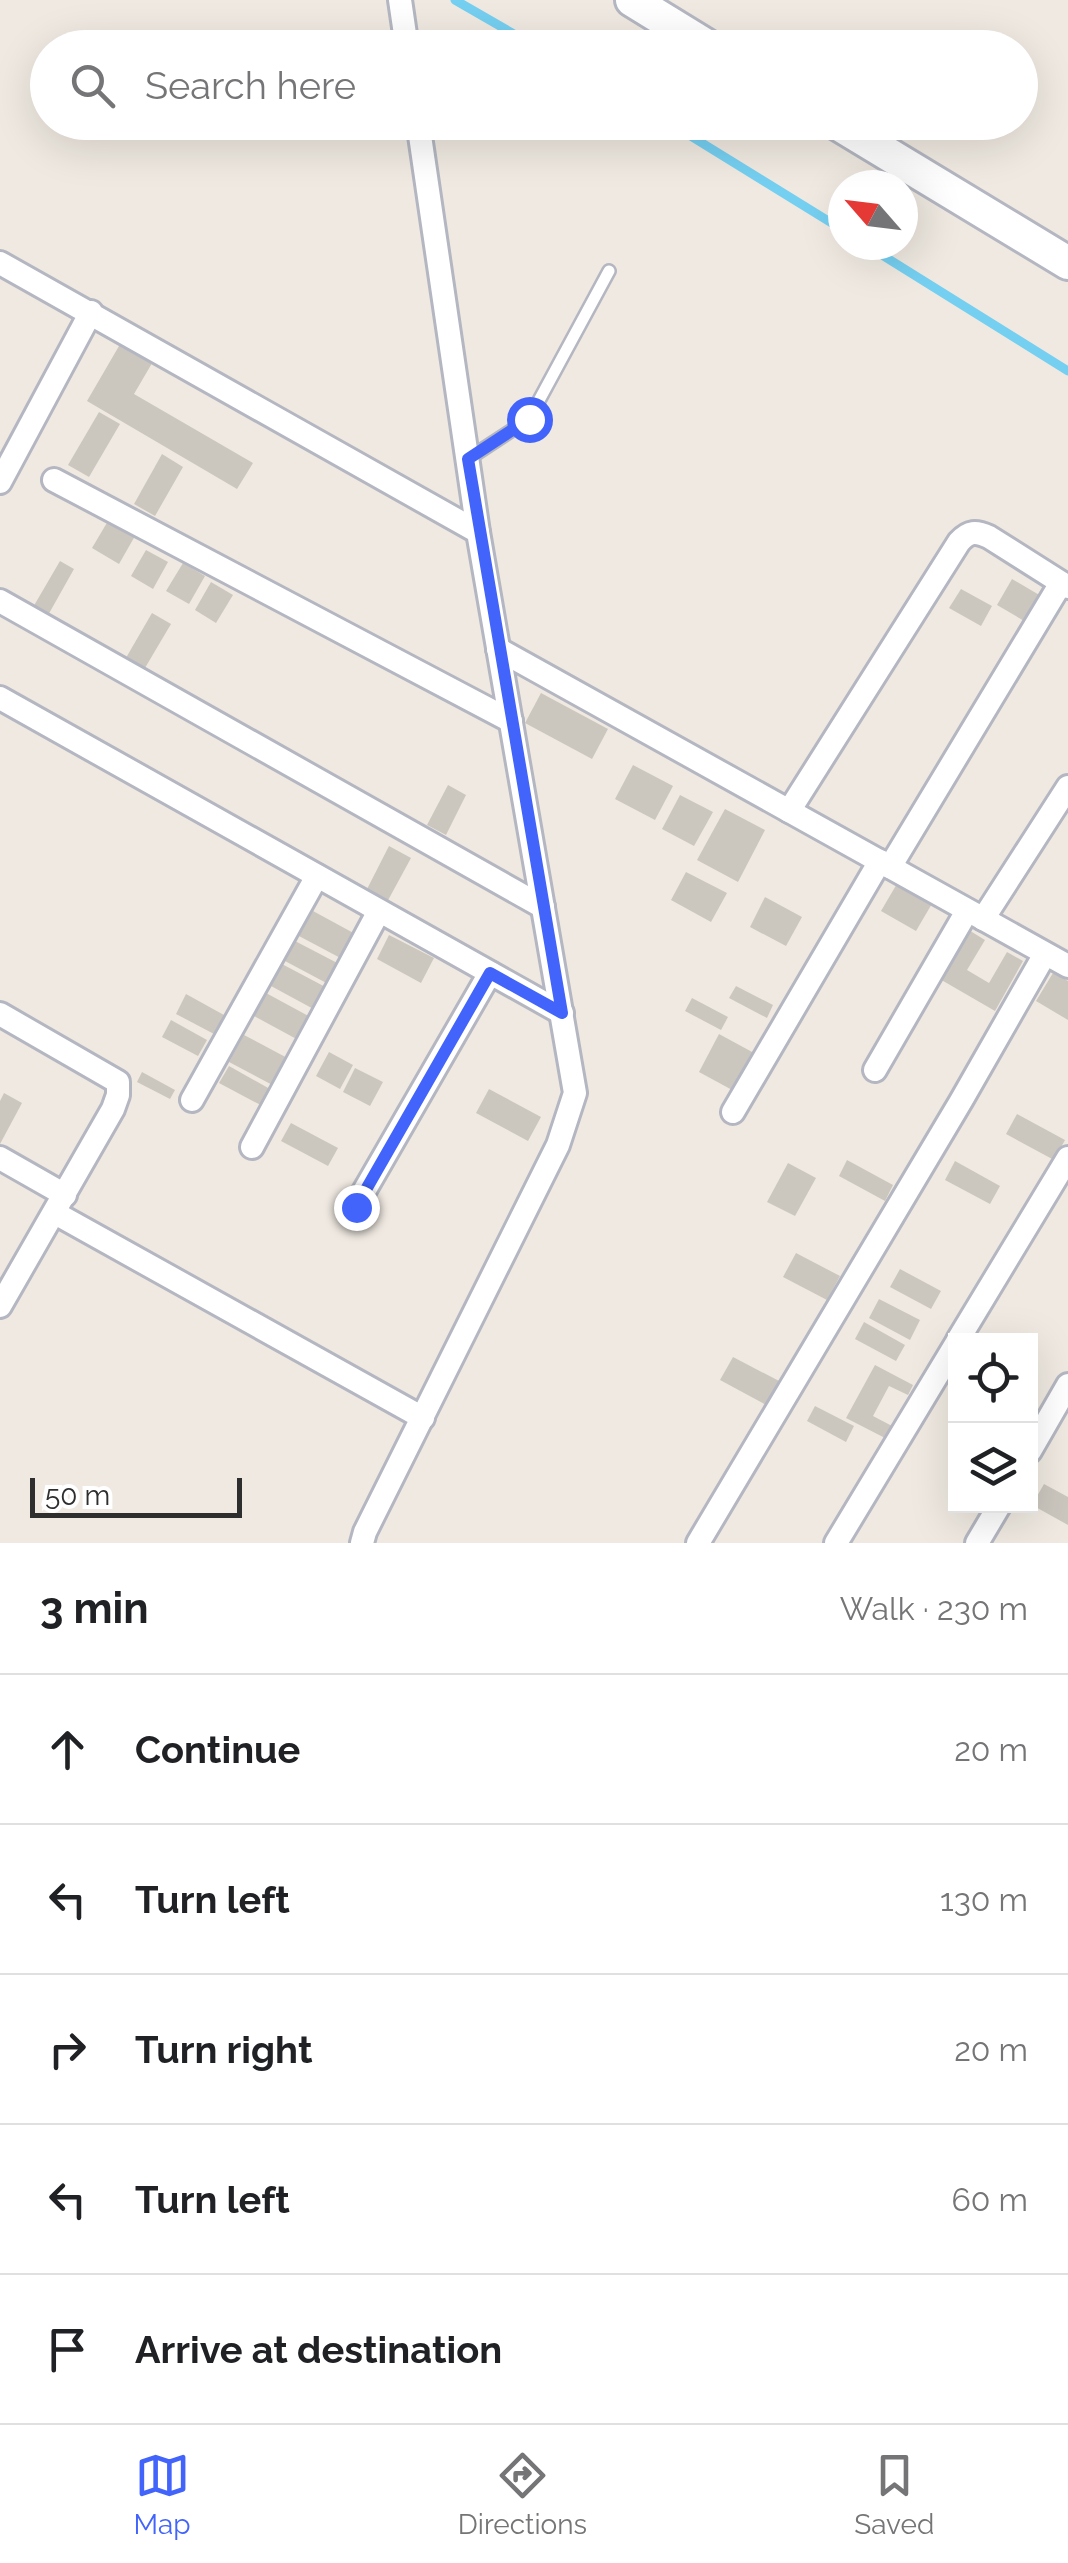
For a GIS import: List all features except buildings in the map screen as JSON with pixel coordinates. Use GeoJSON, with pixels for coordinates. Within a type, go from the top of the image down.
{"type":"FeatureCollection","features":[{"type":"Feature","properties":{"kind":"street"},"geometry":{"type":"LineString","coordinates":[[400,0],[404,30]]}},
{"type":"Feature","properties":{"kind":"street"},"geometry":{"type":"LineString","coordinates":[[632,0],[681,30]]}},
{"type":"Feature","properties":{"kind":"street"},"geometry":{"type":"LineString","coordinates":[[362,1543],[558,1145],[575,1093],[478,532],[421,140]]}},
{"type":"Feature","properties":{"kind":"street"},"geometry":{"type":"LineString","coordinates":[[864,140],[1068,264]]}},
{"type":"Feature","properties":{"kind":"street"},"geometry":{"type":"LineString","coordinates":[[0,263],[478,532]]}},
{"type":"Feature","properties":{"kind":"street"},"geometry":{"type":"LineString","coordinates":[[0,482],[91,312]]}},
{"type":"Feature","properties":{"kind":"street"},"geometry":{"type":"LineString","coordinates":[[54,480],[511,722]]}},
{"type":"Feature","properties":{"kind":"street"},"geometry":{"type":"LineString","coordinates":[[733,1112],[885,864],[1065,585],[988,537],[978,532],[967,534],[789,811]]}},
{"type":"Feature","properties":{"kind":"street"},"geometry":{"type":"LineString","coordinates":[[0,601],[544,907]]}},
{"type":"Feature","properties":{"kind":"street"},"geometry":{"type":"LineString","coordinates":[[498,649],[1068,966]]}},
{"type":"Feature","properties":{"kind":"street"},"geometry":{"type":"LineString","coordinates":[[0,698],[562,1013]]}},
{"type":"Feature","properties":{"kind":"street"},"geometry":{"type":"LineString","coordinates":[[875,1070],[975,915],[1068,788]]}},
{"type":"Feature","properties":{"kind":"street"},"geometry":{"type":"LineString","coordinates":[[192,1100],[317,876]]}},
{"type":"Feature","properties":{"kind":"street"},"geometry":{"type":"LineString","coordinates":[[252,1147],[379,911]]}},
{"type":"Feature","properties":{"kind":"street"},"geometry":{"type":"LineString","coordinates":[[698,1543],[961,1102],[1044,954]]}},
{"type":"Feature","properties":{"kind":"street"},"geometry":{"type":"LineString","coordinates":[[356,1207],[490,973]]}},
{"type":"Feature","properties":{"kind":"street"},"geometry":{"type":"LineString","coordinates":[[0,1014],[118,1082],[112,1109],[60,1204],[4,1292]]}},
{"type":"Feature","properties":{"kind":"street"},"geometry":{"type":"LineString","coordinates":[[0,1158],[60,1204],[423,1418]]}},
{"type":"Feature","properties":{"kind":"street"},"geometry":{"type":"LineString","coordinates":[[962,1333],[1068,1158]]}},
{"type":"Feature","properties":{"kind":"street"},"geometry":{"type":"LineString","coordinates":[[836,1543],[948,1357]]}},
{"type":"Feature","properties":{"kind":"street"},"geometry":{"type":"LineString","coordinates":[[1038,1436],[1068,1385]]}},
{"type":"Feature","properties":{"kind":"street"},"geometry":{"type":"LineString","coordinates":[[978,1543],[995,1513]]}},
{"type":"Feature","properties":{"kind":"lane"},"geometry":{"type":"LineString","coordinates":[[468,459],[529,419],[608,271]]}},
{"type":"Feature","properties":{"kind":"waterway"},"geometry":{"type":"LineString","coordinates":[[455,0],[507,30]]}},
{"type":"Feature","properties":{"kind":"waterway"},"geometry":{"type":"LineString","coordinates":[[697,140],[828,221]]}},
{"type":"Feature","properties":{"kind":"waterway"},"geometry":{"type":"LineString","coordinates":[[890,260],[1068,371]]}},
{"type":"Feature","properties":{"kind":"route"},"geometry":{"type":"LineString","coordinates":[[356,1207],[490,973],[562,1013],[468,459],[529,419]]}}]}
